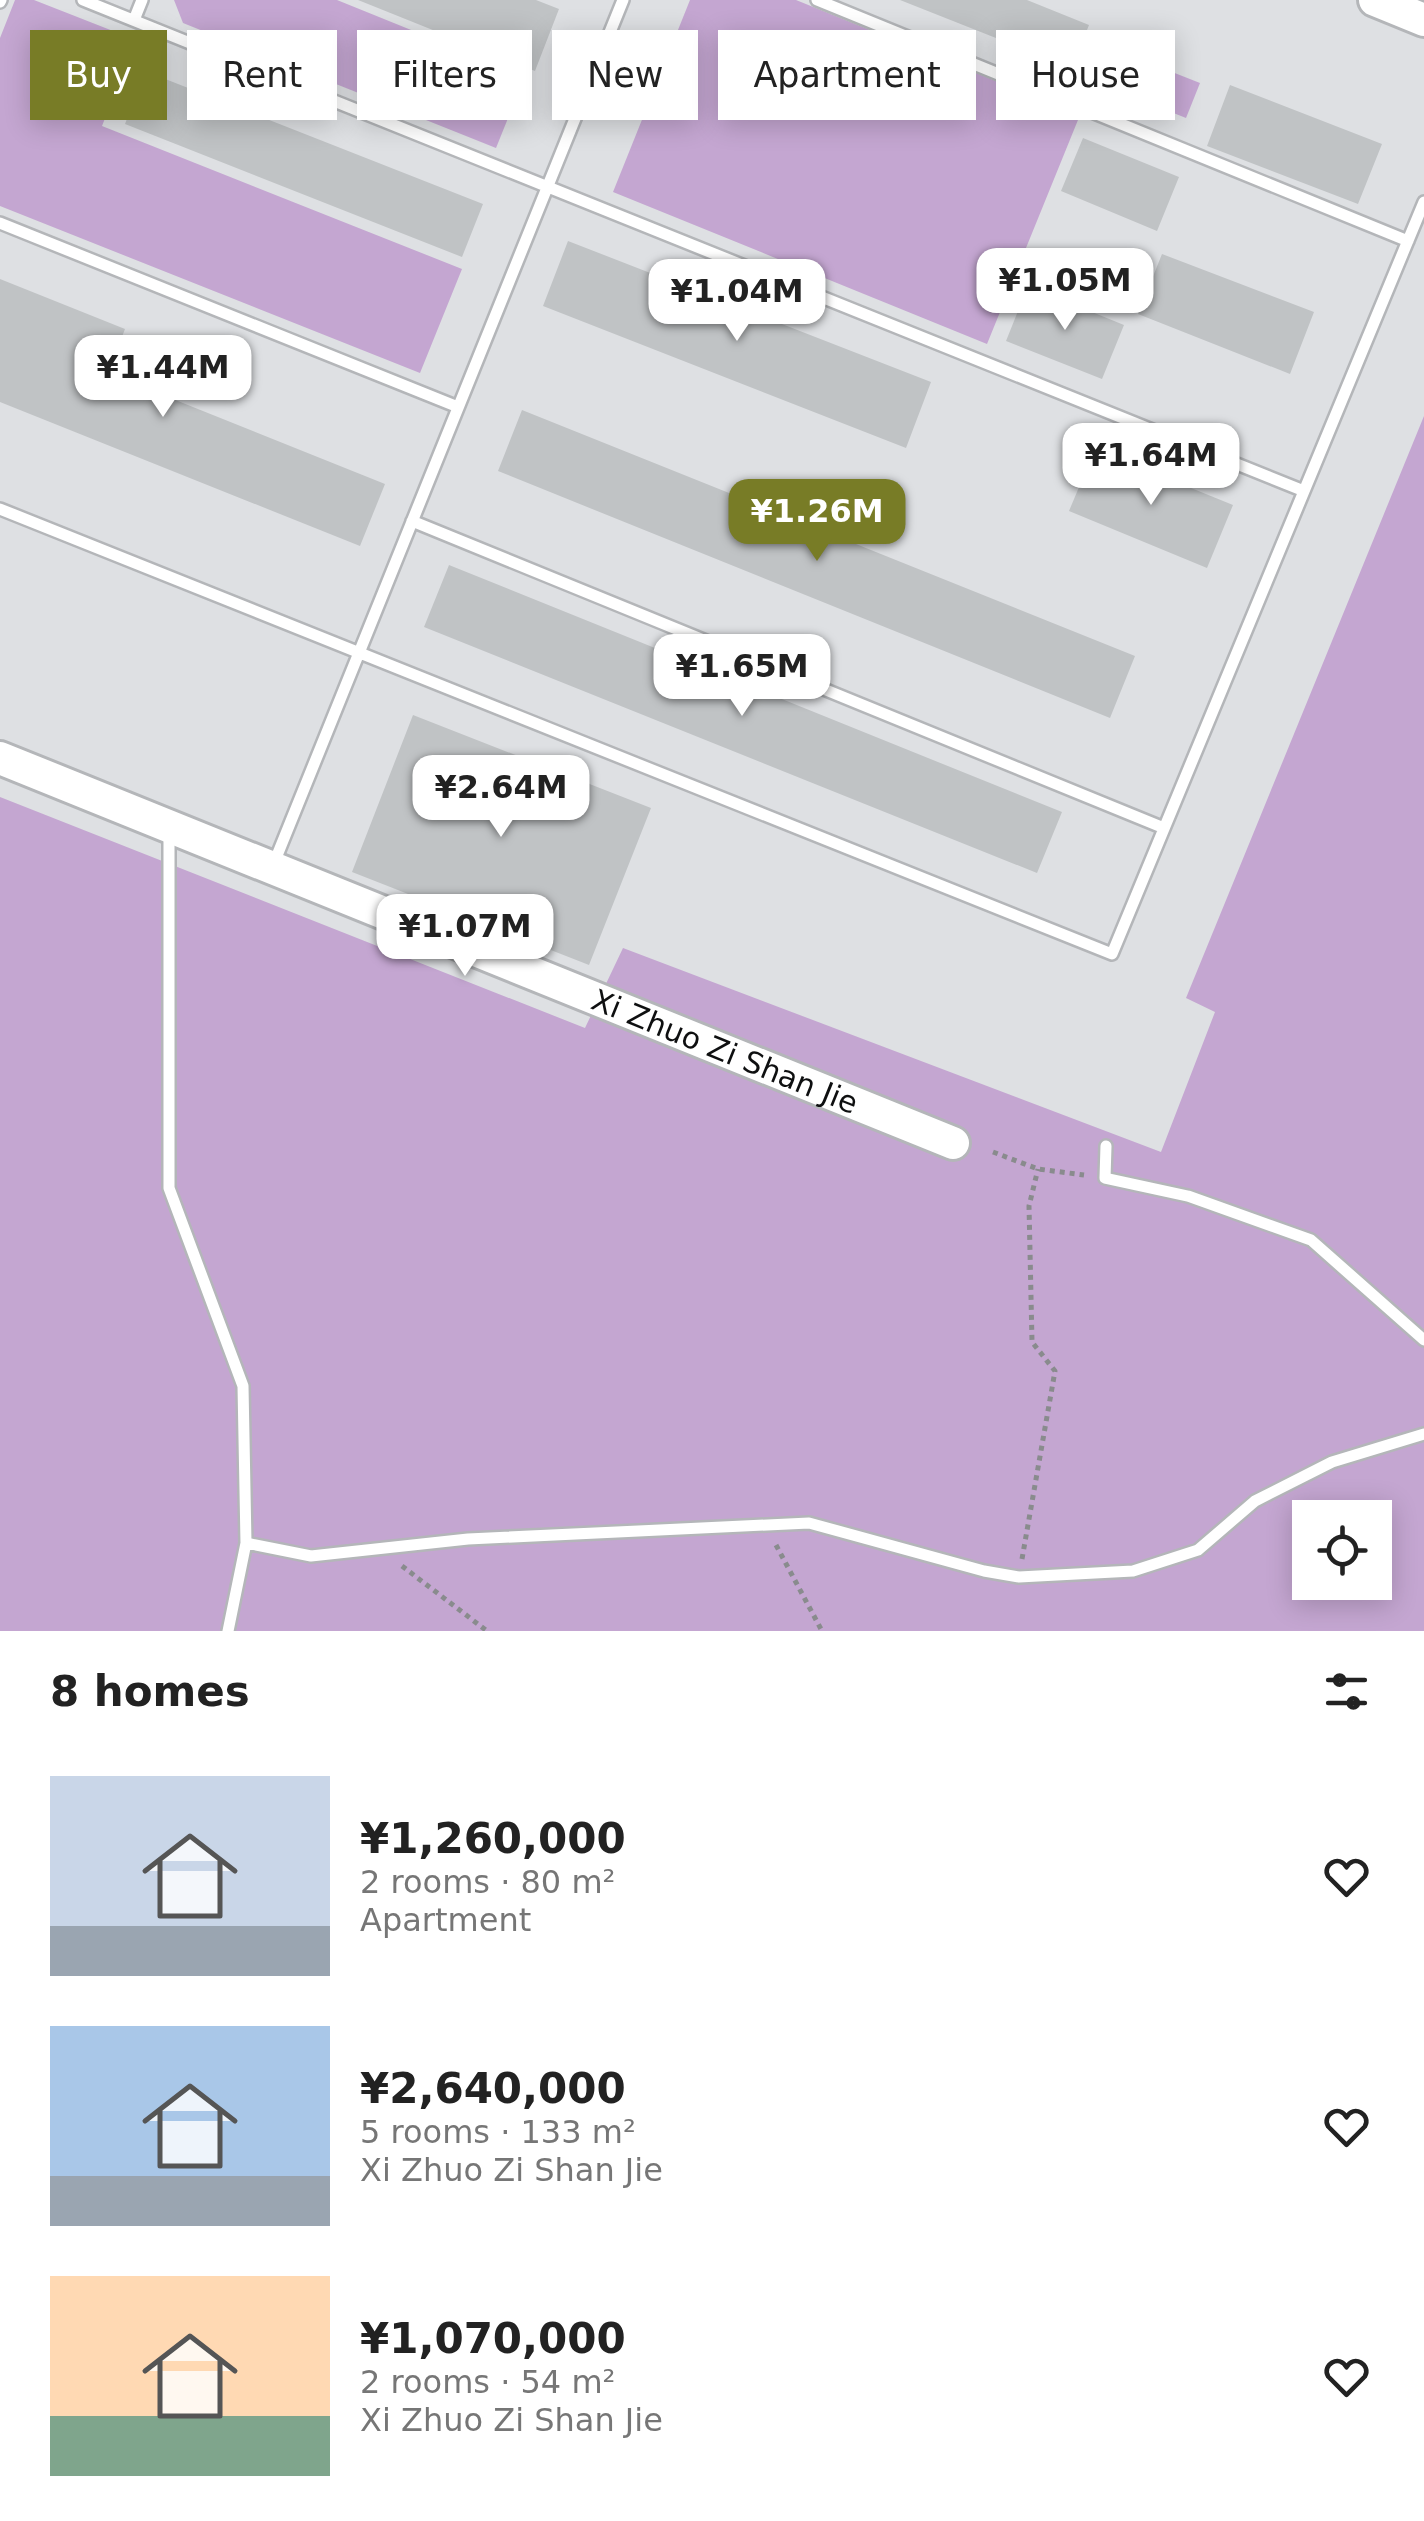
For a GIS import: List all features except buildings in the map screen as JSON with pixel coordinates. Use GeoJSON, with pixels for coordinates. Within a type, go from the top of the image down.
{"type":"FeatureCollection","features":[{"type":"Feature","properties":{"kind":"street"},"geometry":{"type":"LineString","coordinates":[[1375,0],[1424,20]]}},
{"type":"Feature","properties":{"kind":"street","name":"Xi Zhuo Zi Shan Jie"},"geometry":{"type":"LineString","coordinates":[[0,758],[952,1143]]}},
{"type":"Feature","properties":{"kind":"lane"},"geometry":{"type":"LineString","coordinates":[[83,0],[1304,491]]}},
{"type":"Feature","properties":{"kind":"lane"},"geometry":{"type":"LineString","coordinates":[[134,20],[142,0]]}},
{"type":"Feature","properties":{"kind":"lane"},"geometry":{"type":"LineString","coordinates":[[272,866],[623,0]]}},
{"type":"Feature","properties":{"kind":"lane"},"geometry":{"type":"LineString","coordinates":[[816,0],[1408,241]]}},
{"type":"Feature","properties":{"kind":"lane"},"geometry":{"type":"LineString","coordinates":[[0,509],[1112,954],[1424,202]]}},
{"type":"Feature","properties":{"kind":"lane"},"geometry":{"type":"LineString","coordinates":[[0,223],[458,407]]}},
{"type":"Feature","properties":{"kind":"lane"},"geometry":{"type":"LineString","coordinates":[[412,521],[1164,828]]}},
{"type":"Feature","properties":{"kind":"lane"},"geometry":{"type":"LineString","coordinates":[[169,825],[169,1188],[243,1386],[246,1543],[228,1631]]}},
{"type":"Feature","properties":{"kind":"lane"},"geometry":{"type":"LineString","coordinates":[[1106,1146],[1104,1178],[1188,1196],[1311,1240],[1424,1340]]}},
{"type":"Feature","properties":{"kind":"lane"},"geometry":{"type":"LineString","coordinates":[[246,1543],[311,1556],[468,1539],[809,1523],[1019,1577],[1133,1571],[1198,1550],[1255,1501],[1332,1462],[1424,1434]]}},
{"type":"Feature","properties":{"kind":"path"},"geometry":{"type":"LineString","coordinates":[[993,1152],[1038,1169],[1104,1178]]}},
{"type":"Feature","properties":{"kind":"path"},"geometry":{"type":"LineString","coordinates":[[1019,1577],[1054,1370],[1032,1342],[1029,1206],[1038,1169]]}},
{"type":"Feature","properties":{"kind":"path"},"geometry":{"type":"LineString","coordinates":[[765,1525],[822,1631]]}},
{"type":"Feature","properties":{"kind":"path"},"geometry":{"type":"LineString","coordinates":[[380,1549],[487,1631]]}},
{"type":"Feature","properties":{"kind":"shaded area"},"geometry":{"type":"Polygon","coordinates":[[[15,0],[34,0],[110,30],[30,30],[30,120],[104,120],[102,126],[462,269],[420,373],[0,206],[0,38],[15,0]]]}},
{"type":"Feature","properties":{"kind":"shaded area"},"geometry":{"type":"Polygon","coordinates":[[[174,0],[337,0],[411,30],[357,30],[357,92],[337,85],[337,30],[201,30],[183,23],[174,0]]]}},
{"type":"Feature","properties":{"kind":"shaded area"},"geometry":{"type":"Polygon","coordinates":[[[690,0],[796,0],[870,30],[718,30],[718,120],[976,120],[976,73],[996,81],[996,120],[1078,120],[987,344],[613,192],[642,120],[698,120],[698,30],[678,30],[690,0]]]}},
{"type":"Feature","properties":{"kind":"shaded area"},"geometry":{"type":"Polygon","coordinates":[[[1175,73],[1200,83],[1186,118],[1175,114],[1175,73]]]}},
{"type":"Feature","properties":{"kind":"shaded area"},"geometry":{"type":"Polygon","coordinates":[[[426,120],[507,120],[496,148],[426,120]]]}},
{"type":"Feature","properties":{"kind":"shaded area"},"geometry":{"type":"Polygon","coordinates":[[[1424,416],[1424,1631],[0,1631],[0,797],[585,1028],[623,948],[1161,1152],[1215,1012],[1186,998],[1424,416]]]}}]}
